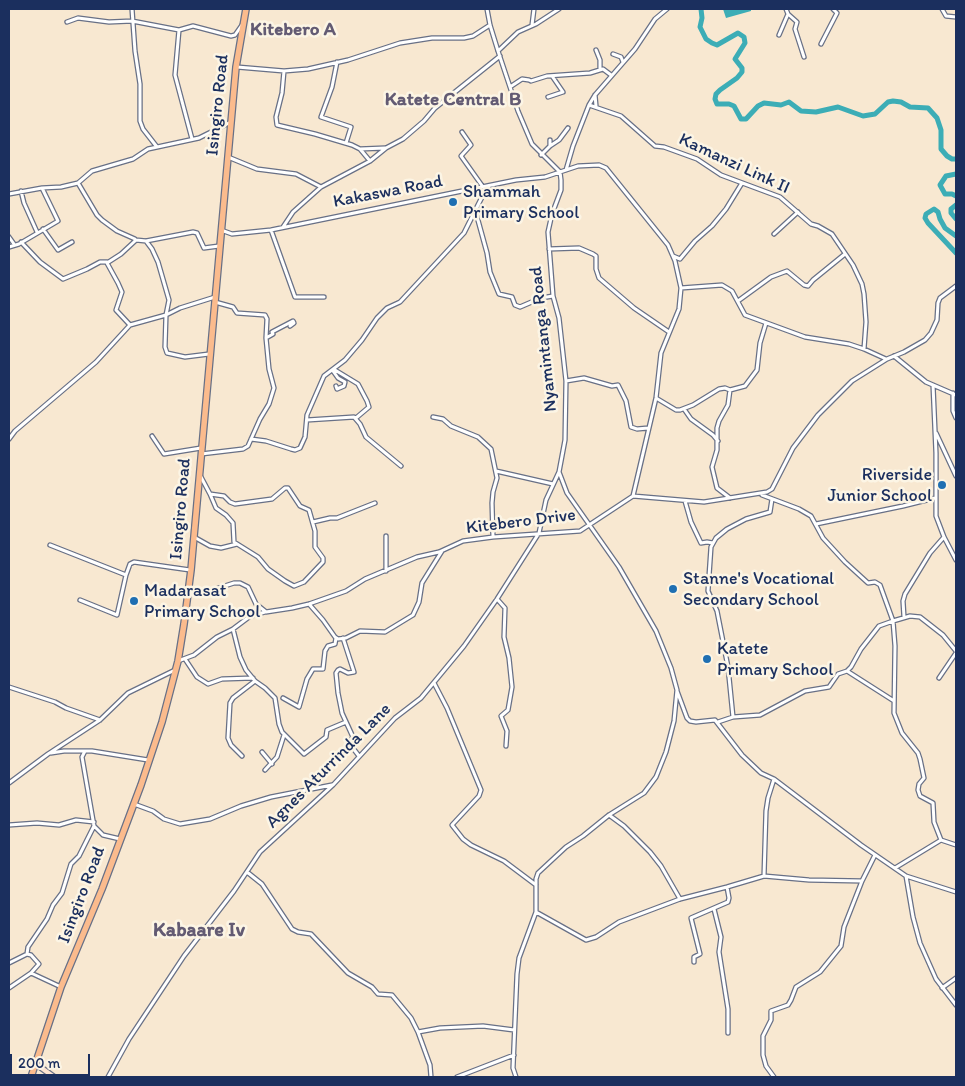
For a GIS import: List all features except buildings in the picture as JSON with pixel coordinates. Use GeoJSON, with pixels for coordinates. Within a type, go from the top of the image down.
{"type":"FeatureCollection","features":[{"type":"Feature","properties":{"kind":"main road","name":"Isingiro Road"},"geometry":{"type":"LineString","coordinates":[[31,1077],[61,987],[102,889],[149,760],[162,722],[178,661],[191,570],[200,451],[236,67],[246,9]]}},
{"type":"Feature","properties":{"kind":"street"},"geometry":{"type":"LineString","coordinates":[[132,9],[140,84],[140,122],[157,147]]}},
{"type":"Feature","properties":{"kind":"street"},"geometry":{"type":"LineString","coordinates":[[487,9],[498,51],[532,144],[560,172]]}},
{"type":"Feature","properties":{"kind":"street"},"geometry":{"type":"LineString","coordinates":[[532,26],[534,9]]}},
{"type":"Feature","properties":{"kind":"street"},"geometry":{"type":"LineString","coordinates":[[498,51],[518,32],[532,26],[559,9]]}},
{"type":"Feature","properties":{"kind":"street"},"geometry":{"type":"LineString","coordinates":[[566,170],[573,146],[589,105],[595,95],[635,49],[655,19],[667,9]]}},
{"type":"Feature","properties":{"kind":"street"},"geometry":{"type":"LineString","coordinates":[[786,9],[788,14],[797,22],[795,29],[804,57]]}},
{"type":"Feature","properties":{"kind":"street"},"geometry":{"type":"LineString","coordinates":[[821,44],[837,13],[834,9]]}},
{"type":"Feature","properties":{"kind":"street"},"geometry":{"type":"LineString","coordinates":[[942,9],[946,16],[956,17]]}},
{"type":"Feature","properties":{"kind":"street"},"geometry":{"type":"LineString","coordinates":[[779,35],[788,14]]}},
{"type":"Feature","properties":{"kind":"street"},"geometry":{"type":"LineString","coordinates":[[67,22],[78,18],[109,22],[132,21],[179,30],[193,26],[233,35],[243,25]]}},
{"type":"Feature","properties":{"kind":"street"},"geometry":{"type":"LineString","coordinates":[[236,67],[284,71],[308,69],[400,43],[432,38],[464,38],[473,36],[490,25]]}},
{"type":"Feature","properties":{"kind":"street"},"geometry":{"type":"LineString","coordinates":[[179,30],[176,75],[179,94],[192,139]]}},
{"type":"Feature","properties":{"kind":"street"},"geometry":{"type":"LineString","coordinates":[[596,50],[600,60],[600,70]]}},
{"type":"Feature","properties":{"kind":"street"},"geometry":{"type":"LineString","coordinates":[[613,54],[621,57],[623,62]]}},
{"type":"Feature","properties":{"kind":"street"},"geometry":{"type":"LineString","coordinates":[[283,227],[294,212],[321,187],[370,161],[386,148],[411,133],[435,108],[500,56]]}},
{"type":"Feature","properties":{"kind":"street"},"geometry":{"type":"LineString","coordinates":[[337,62],[332,87],[321,117],[352,127],[346,143]]}},
{"type":"Feature","properties":{"kind":"street"},"geometry":{"type":"LineString","coordinates":[[510,87],[522,79],[532,81],[546,76],[590,73],[603,69],[611,75]]}},
{"type":"Feature","properties":{"kind":"street"},"geometry":{"type":"LineString","coordinates":[[284,71],[276,124],[346,143],[360,149],[386,148]]}},
{"type":"Feature","properties":{"kind":"street"},"geometry":{"type":"LineString","coordinates":[[548,97],[564,92],[551,76]]}},
{"type":"Feature","properties":{"kind":"street"},"geometry":{"type":"LineString","coordinates":[[595,95],[596,106]]}},
{"type":"Feature","properties":{"kind":"street","name":"Kamanzi Link II"},"geometry":{"type":"LineString","coordinates":[[589,105],[622,116],[655,146],[664,147],[697,159],[721,175],[780,197],[811,224],[832,234],[858,276],[864,294],[866,322],[864,348]]}},
{"type":"Feature","properties":{"kind":"street"},"geometry":{"type":"LineString","coordinates":[[9,194],[78,183],[92,172],[133,158],[148,149],[213,132],[231,121]]}},
{"type":"Feature","properties":{"kind":"street"},"geometry":{"type":"LineString","coordinates":[[541,155],[559,140],[568,128]]}},
{"type":"Feature","properties":{"kind":"street"},"geometry":{"type":"LineString","coordinates":[[251,440],[266,441],[285,448],[298,450],[302,446],[305,437],[308,412],[324,376],[334,370],[356,348],[377,318],[385,310],[400,302],[464,233],[476,212],[485,187],[460,156],[471,145],[462,132]]}},
{"type":"Feature","properties":{"kind":"street"},"geometry":{"type":"LineString","coordinates":[[550,140],[550,146]]}},
{"type":"Feature","properties":{"kind":"street"},"geometry":{"type":"LineString","coordinates":[[360,149],[370,161]]}},
{"type":"Feature","properties":{"kind":"street"},"geometry":{"type":"LineString","coordinates":[[228,157],[257,169],[296,174],[321,187]]}},
{"type":"Feature","properties":{"kind":"street","name":"Kakaswa Road"},"geometry":{"type":"LineString","coordinates":[[221,229],[232,234],[271,230],[516,180],[545,178],[578,166],[591,165],[606,168],[668,245],[673,256]]}},
{"type":"Feature","properties":{"kind":"street","name":"Nyamintanga Road"},"geometry":{"type":"LineString","coordinates":[[559,472],[565,440],[566,381],[559,318],[553,296],[548,232],[552,214],[561,190],[560,172]]}},
{"type":"Feature","properties":{"kind":"street"},"geometry":{"type":"LineString","coordinates":[[78,183],[102,220],[117,231],[136,240],[146,241],[196,232],[204,248],[219,246]]}},
{"type":"Feature","properties":{"kind":"street"},"geometry":{"type":"LineString","coordinates":[[673,256],[680,260],[695,241],[716,222],[742,183]]}},
{"type":"Feature","properties":{"kind":"street"},"geometry":{"type":"LineString","coordinates":[[9,247],[58,220],[42,188]]}},
{"type":"Feature","properties":{"kind":"street"},"geometry":{"type":"LineString","coordinates":[[21,191],[27,212],[37,232]]}},
{"type":"Feature","properties":{"kind":"street"},"geometry":{"type":"LineString","coordinates":[[476,212],[490,272],[499,294],[512,297],[516,305],[520,307],[541,298],[553,296]]}},
{"type":"Feature","properties":{"kind":"street"},"geometry":{"type":"LineString","coordinates":[[774,234],[798,212]]}},
{"type":"Feature","properties":{"kind":"street"},"geometry":{"type":"LineString","coordinates":[[43,229],[58,250],[72,242]]}},
{"type":"Feature","properties":{"kind":"street"},"geometry":{"type":"LineString","coordinates":[[271,230],[295,297],[324,297]]}},
{"type":"Feature","properties":{"kind":"street"},"geometry":{"type":"LineString","coordinates":[[9,236],[14,244]]}},
{"type":"Feature","properties":{"kind":"street"},"geometry":{"type":"LineString","coordinates":[[21,242],[40,262],[63,278],[88,269],[100,262],[107,262],[121,254],[136,240]]}},
{"type":"Feature","properties":{"kind":"street"},"geometry":{"type":"LineString","coordinates":[[146,241],[152,249],[163,276],[169,300],[166,315],[165,347],[167,353],[185,357],[209,354]]}},
{"type":"Feature","properties":{"kind":"street"},"geometry":{"type":"LineString","coordinates":[[549,248],[579,248],[596,256],[596,269],[599,278],[634,308],[669,332]]}},
{"type":"Feature","properties":{"kind":"street"},"geometry":{"type":"LineString","coordinates":[[738,301],[772,277],[787,271],[804,285],[808,286],[845,254]]}},
{"type":"Feature","properties":{"kind":"street"},"geometry":{"type":"LineString","coordinates":[[673,256],[681,288],[679,308],[660,353],[656,398],[633,496],[704,502],[762,494],[772,489],[792,448],[824,408],[852,381],[887,359],[925,340],[937,320],[940,298],[956,286]]}},
{"type":"Feature","properties":{"kind":"street"},"geometry":{"type":"LineString","coordinates":[[107,262],[122,292],[116,310],[130,325]]}},
{"type":"Feature","properties":{"kind":"street"},"geometry":{"type":"LineString","coordinates":[[681,288],[722,285],[728,288],[745,314],[805,337],[841,342],[864,348],[887,359]]}},
{"type":"Feature","properties":{"kind":"street"},"geometry":{"type":"LineString","coordinates":[[9,439],[15,431],[96,362],[130,325],[214,299],[233,307],[237,313],[265,315],[267,319],[268,369],[274,388],[269,404],[248,446],[243,449],[164,454],[152,436]]}},
{"type":"Feature","properties":{"kind":"street"},"geometry":{"type":"LineString","coordinates":[[266,338],[273,334],[272,332],[293,321],[294,324],[290,326]]}},
{"type":"Feature","properties":{"kind":"street"},"geometry":{"type":"LineString","coordinates":[[656,398],[676,410],[684,409],[719,389],[725,388],[730,390],[745,386],[757,370],[760,343],[766,323]]}},
{"type":"Feature","properties":{"kind":"street"},"geometry":{"type":"LineString","coordinates":[[894,356],[915,374],[932,385],[955,394],[953,411],[956,418]]}},
{"type":"Feature","properties":{"kind":"street"},"geometry":{"type":"LineString","coordinates":[[334,370],[338,378],[344,382],[344,386],[338,389],[336,386]]}},
{"type":"Feature","properties":{"kind":"street"},"geometry":{"type":"LineString","coordinates":[[334,370],[358,384],[367,401],[368,407],[356,418]]}},
{"type":"Feature","properties":{"kind":"street"},"geometry":{"type":"LineString","coordinates":[[566,381],[584,378],[612,386],[618,385],[626,402],[631,427],[648,428]]}},
{"type":"Feature","properties":{"kind":"street"},"geometry":{"type":"LineString","coordinates":[[932,385],[936,459],[936,516],[956,560]]}},
{"type":"Feature","properties":{"kind":"street"},"geometry":{"type":"LineString","coordinates":[[730,390],[728,405],[719,421],[717,450],[712,467],[717,488],[731,499]]}},
{"type":"Feature","properties":{"kind":"street"},"geometry":{"type":"LineString","coordinates":[[684,409],[691,419],[718,441]]}},
{"type":"Feature","properties":{"kind":"street"},"geometry":{"type":"LineString","coordinates":[[307,420],[352,416],[356,418],[366,437],[401,466]]}},
{"type":"Feature","properties":{"kind":"street"},"geometry":{"type":"LineString","coordinates":[[433,417],[443,419],[451,426],[478,437],[488,444],[491,449],[497,478],[492,503],[493,538]]}},
{"type":"Feature","properties":{"kind":"street"},"geometry":{"type":"LineString","coordinates":[[934,428],[956,476]]}},
{"type":"Feature","properties":{"kind":"street"},"geometry":{"type":"LineString","coordinates":[[496,471],[553,484]]}},
{"type":"Feature","properties":{"kind":"street"},"geometry":{"type":"LineString","coordinates":[[559,472],[567,493],[619,567],[656,631],[669,661],[684,713],[690,721],[696,722],[713,719],[718,722],[742,755],[761,772],[774,779],[875,855],[906,876],[956,892]]}},
{"type":"Feature","properties":{"kind":"street","name":"Agnes Aturrinda Lane"},"geometry":{"type":"LineString","coordinates":[[108,1077],[129,1039],[184,956],[234,891],[260,852],[333,785],[395,718],[421,698],[464,646],[498,599],[539,534],[546,500],[559,472]]}},
{"type":"Feature","properties":{"kind":"street"},"geometry":{"type":"LineString","coordinates":[[199,474],[216,508],[233,522],[234,540],[237,544],[258,556],[268,569],[294,586],[307,581],[323,562],[323,558],[315,547],[310,510],[300,506],[288,488],[285,488],[272,499],[235,504],[224,496],[210,494]]}},
{"type":"Feature","properties":{"kind":"street"},"geometry":{"type":"LineString","coordinates":[[762,494],[806,512],[811,516],[823,538],[845,562],[868,583],[875,582],[880,585],[893,621],[896,646],[894,713],[902,733],[918,753],[924,778],[919,784],[918,790],[920,796],[933,803],[934,822],[941,840]]}},
{"type":"Feature","properties":{"kind":"street","name":"Kitebero Drive"},"geometry":{"type":"LineString","coordinates":[[178,661],[198,652],[249,617],[308,604],[346,591],[365,579],[386,570],[464,541],[580,531],[633,496]]}},
{"type":"Feature","properties":{"kind":"street"},"geometry":{"type":"LineString","coordinates":[[816,524],[936,498]]}},
{"type":"Feature","properties":{"kind":"street"},"geometry":{"type":"LineString","coordinates":[[734,717],[728,667],[717,611],[708,591],[709,558],[713,543],[720,534],[746,519],[770,512],[772,499]]}},
{"type":"Feature","properties":{"kind":"street"},"geometry":{"type":"LineString","coordinates":[[685,501],[691,522],[701,543],[713,543]]}},
{"type":"Feature","properties":{"kind":"street"},"geometry":{"type":"LineString","coordinates":[[313,522],[339,518],[375,503]]}},
{"type":"Feature","properties":{"kind":"street"},"geometry":{"type":"LineString","coordinates":[[386,536],[386,570]]}},
{"type":"Feature","properties":{"kind":"street"},"geometry":{"type":"LineString","coordinates":[[904,617],[903,601],[905,594],[930,553],[944,537]]}},
{"type":"Feature","properties":{"kind":"street"},"geometry":{"type":"LineString","coordinates":[[194,538],[210,546],[221,548],[237,544]]}},
{"type":"Feature","properties":{"kind":"street"},"geometry":{"type":"LineString","coordinates":[[50,545],[126,575]]}},
{"type":"Feature","properties":{"kind":"street"},"geometry":{"type":"LineString","coordinates":[[336,638],[342,638],[360,631],[382,633],[410,618],[419,602],[424,578],[443,550]]}},
{"type":"Feature","properties":{"kind":"street"},"geometry":{"type":"LineString","coordinates":[[80,600],[117,615],[130,564],[134,562],[191,570]]}},
{"type":"Feature","properties":{"kind":"street"},"geometry":{"type":"LineString","coordinates":[[189,587],[191,591],[200,594],[234,584],[244,584],[248,587],[256,604],[266,612]]}},
{"type":"Feature","properties":{"kind":"street"},"geometry":{"type":"LineString","coordinates":[[498,599],[505,608],[504,637],[509,658],[512,687],[508,710],[502,716],[507,731],[506,746]]}},
{"type":"Feature","properties":{"kind":"street"},"geometry":{"type":"LineString","coordinates":[[284,698],[299,706],[307,679],[313,669],[323,669],[325,651],[328,646],[335,644],[336,638],[308,604]]}},
{"type":"Feature","properties":{"kind":"street"},"geometry":{"type":"LineString","coordinates":[[718,722],[734,717],[767,713],[800,693],[829,687],[838,674],[847,671],[879,626],[904,617],[920,617],[927,621],[944,635],[956,652],[939,678]]}},
{"type":"Feature","properties":{"kind":"street"},"geometry":{"type":"LineString","coordinates":[[233,629],[240,657],[246,670],[254,680],[275,698],[279,724],[284,734],[304,754],[326,737],[327,730],[346,722]]}},
{"type":"Feature","properties":{"kind":"street"},"geometry":{"type":"LineString","coordinates":[[342,638],[354,672],[348,673],[340,669],[336,673],[342,713],[353,737],[349,743],[359,756]]}},
{"type":"Feature","properties":{"kind":"street"},"geometry":{"type":"LineString","coordinates":[[185,659],[196,677],[208,684],[222,679],[254,680]]}},
{"type":"Feature","properties":{"kind":"street"},"geometry":{"type":"LineString","coordinates":[[9,783],[48,754],[100,720],[128,693],[176,669]]}},
{"type":"Feature","properties":{"kind":"street"},"geometry":{"type":"LineString","coordinates":[[847,671],[894,701]]}},
{"type":"Feature","properties":{"kind":"street"},"geometry":{"type":"LineString","coordinates":[[242,756],[231,745],[228,738],[230,703],[233,698],[254,680]]}},
{"type":"Feature","properties":{"kind":"street"},"geometry":{"type":"LineString","coordinates":[[434,683],[447,708],[481,790],[479,796],[452,825],[463,839],[471,845],[504,861],[536,886]]}},
{"type":"Feature","properties":{"kind":"street"},"geometry":{"type":"LineString","coordinates":[[9,686],[100,720]]}},
{"type":"Feature","properties":{"kind":"street"},"geometry":{"type":"LineString","coordinates":[[516,1077],[513,1068],[517,974],[519,958],[536,912],[538,874],[566,847],[609,815],[644,794],[656,777],[666,752],[674,721],[676,690]]}},
{"type":"Feature","properties":{"kind":"street"},"geometry":{"type":"LineString","coordinates":[[264,770],[272,764],[276,757],[284,734]]}},
{"type":"Feature","properties":{"kind":"street"},"geometry":{"type":"LineString","coordinates":[[48,754],[64,751],[85,751],[149,760]]}},
{"type":"Feature","properties":{"kind":"street"},"geometry":{"type":"LineString","coordinates":[[85,751],[82,757],[94,824],[103,835],[120,839]]}},
{"type":"Feature","properties":{"kind":"street"},"geometry":{"type":"LineString","coordinates":[[262,752],[272,764]]}},
{"type":"Feature","properties":{"kind":"street"},"geometry":{"type":"LineString","coordinates":[[764,876],[766,811],[774,779]]}},
{"type":"Feature","properties":{"kind":"street"},"geometry":{"type":"LineString","coordinates":[[133,804],[153,811],[164,819],[180,824],[210,819],[240,806],[271,797],[333,785]]}},
{"type":"Feature","properties":{"kind":"street"},"geometry":{"type":"LineString","coordinates":[[609,815],[624,826],[650,852],[661,866],[680,899]]}},
{"type":"Feature","properties":{"kind":"street"},"geometry":{"type":"LineString","coordinates":[[9,825],[37,823],[59,825],[76,820],[94,824]]}},
{"type":"Feature","properties":{"kind":"street"},"geometry":{"type":"LineString","coordinates":[[27,954],[28,947],[62,892],[71,864],[79,856],[94,824]]}},
{"type":"Feature","properties":{"kind":"street"},"geometry":{"type":"LineString","coordinates":[[895,868],[941,840],[956,844]]}},
{"type":"Feature","properties":{"kind":"street"},"geometry":{"type":"LineString","coordinates":[[774,1077],[766,1066],[763,1055],[763,1036],[771,1020],[770,1013],[774,1009],[788,1005],[796,987],[820,972],[841,946],[844,927],[862,881],[875,855]]}},
{"type":"Feature","properties":{"kind":"street"},"geometry":{"type":"LineString","coordinates":[[246,872],[262,884],[292,929],[310,934],[355,978],[372,987],[378,994],[392,995],[411,1018],[418,1032],[430,1065],[431,1077]]}},
{"type":"Feature","properties":{"kind":"street"},"geometry":{"type":"LineString","coordinates":[[536,912],[586,940],[596,937],[619,922],[680,899],[764,876],[809,880],[862,881]]}},
{"type":"Feature","properties":{"kind":"street"},"geometry":{"type":"LineString","coordinates":[[906,876],[913,918],[920,943],[932,973],[956,1004]]}},
{"type":"Feature","properties":{"kind":"street"},"geometry":{"type":"LineString","coordinates":[[694,962],[694,957],[700,954],[691,918],[714,909],[729,900],[727,887]]}},
{"type":"Feature","properties":{"kind":"street"},"geometry":{"type":"LineString","coordinates":[[714,909],[721,937],[719,952],[728,1010],[728,1033]]}},
{"type":"Feature","properties":{"kind":"street"},"geometry":{"type":"LineString","coordinates":[[9,963],[27,954]]}},
{"type":"Feature","properties":{"kind":"street"},"geometry":{"type":"LineString","coordinates":[[9,988],[31,972],[38,964],[31,955],[27,954]]}},
{"type":"Feature","properties":{"kind":"street"},"geometry":{"type":"LineString","coordinates":[[31,972],[61,987]]}},
{"type":"Feature","properties":{"kind":"street"},"geometry":{"type":"LineString","coordinates":[[942,988],[956,978]]}},
{"type":"Feature","properties":{"kind":"street"},"geometry":{"type":"LineString","coordinates":[[418,1032],[440,1028],[483,1026],[514,1030]]}},
{"type":"Feature","properties":{"kind":"street"},"geometry":{"type":"LineString","coordinates":[[457,1077],[514,1055]]}},
{"type":"Feature","properties":{"kind":"street"},"geometry":{"type":"LineString","coordinates":[[36,1064],[54,1077]]}},
{"type":"Feature","properties":{"kind":"water"},"geometry":{"type":"Polygon","coordinates":[[[723,9],[751,9],[751,11],[726,18],[723,9]]]}},
{"type":"Feature","properties":{"kind":"waterway"},"geometry":{"type":"LineString","coordinates":[[701,9],[700,27],[706,39],[712,43],[717,45],[738,33],[744,37],[745,43],[735,59],[742,68],[742,72],[720,90],[716,94],[715,99],[717,104],[734,106],[741,119],[746,119],[758,106],[764,103],[781,105],[789,102],[801,111],[816,112],[838,107],[863,116],[875,114],[888,102],[901,102],[910,107],[928,108],[937,118],[941,130],[941,149],[947,156],[956,159]]}},
{"type":"Feature","properties":{"kind":"waterway"},"geometry":{"type":"LineString","coordinates":[[956,174],[946,176],[940,185],[945,194],[956,196]]}},
{"type":"Feature","properties":{"kind":"waterway"},"geometry":{"type":"LineString","coordinates":[[956,205],[951,209],[951,213],[956,219]]}},
{"type":"Feature","properties":{"kind":"waterway"},"geometry":{"type":"LineString","coordinates":[[956,236],[945,228],[938,212],[934,209],[926,214],[925,218],[928,223],[956,253]]}},
{"type":"Feature","properties":{"kind":"place","name":"Shammah Primary School"},"geometry":{"type":"Point","coordinates":[453,202]}},
{"type":"Feature","properties":{"kind":"place","name":"Riverside Junior School"},"geometry":{"type":"Point","coordinates":[942,485]}},
{"type":"Feature","properties":{"kind":"place","name":"Stanne's Vocational Secondary School"},"geometry":{"type":"Point","coordinates":[673,589]}},
{"type":"Feature","properties":{"kind":"place","name":"Madarasat Primary School"},"geometry":{"type":"Point","coordinates":[134,601]}},
{"type":"Feature","properties":{"kind":"place","name":"Katete Primary School"},"geometry":{"type":"Point","coordinates":[707,659]}},
{"type":"Feature","properties":{"kind":"district","name":"Kitebero A"},"geometry":{"type":"Point","coordinates":[293,30]}},
{"type":"Feature","properties":{"kind":"district","name":"Katete Central B"},"geometry":{"type":"Point","coordinates":[453,100]}},
{"type":"Feature","properties":{"kind":"district","name":"Kabaare Iv"},"geometry":{"type":"Point","coordinates":[199,931]}}]}
